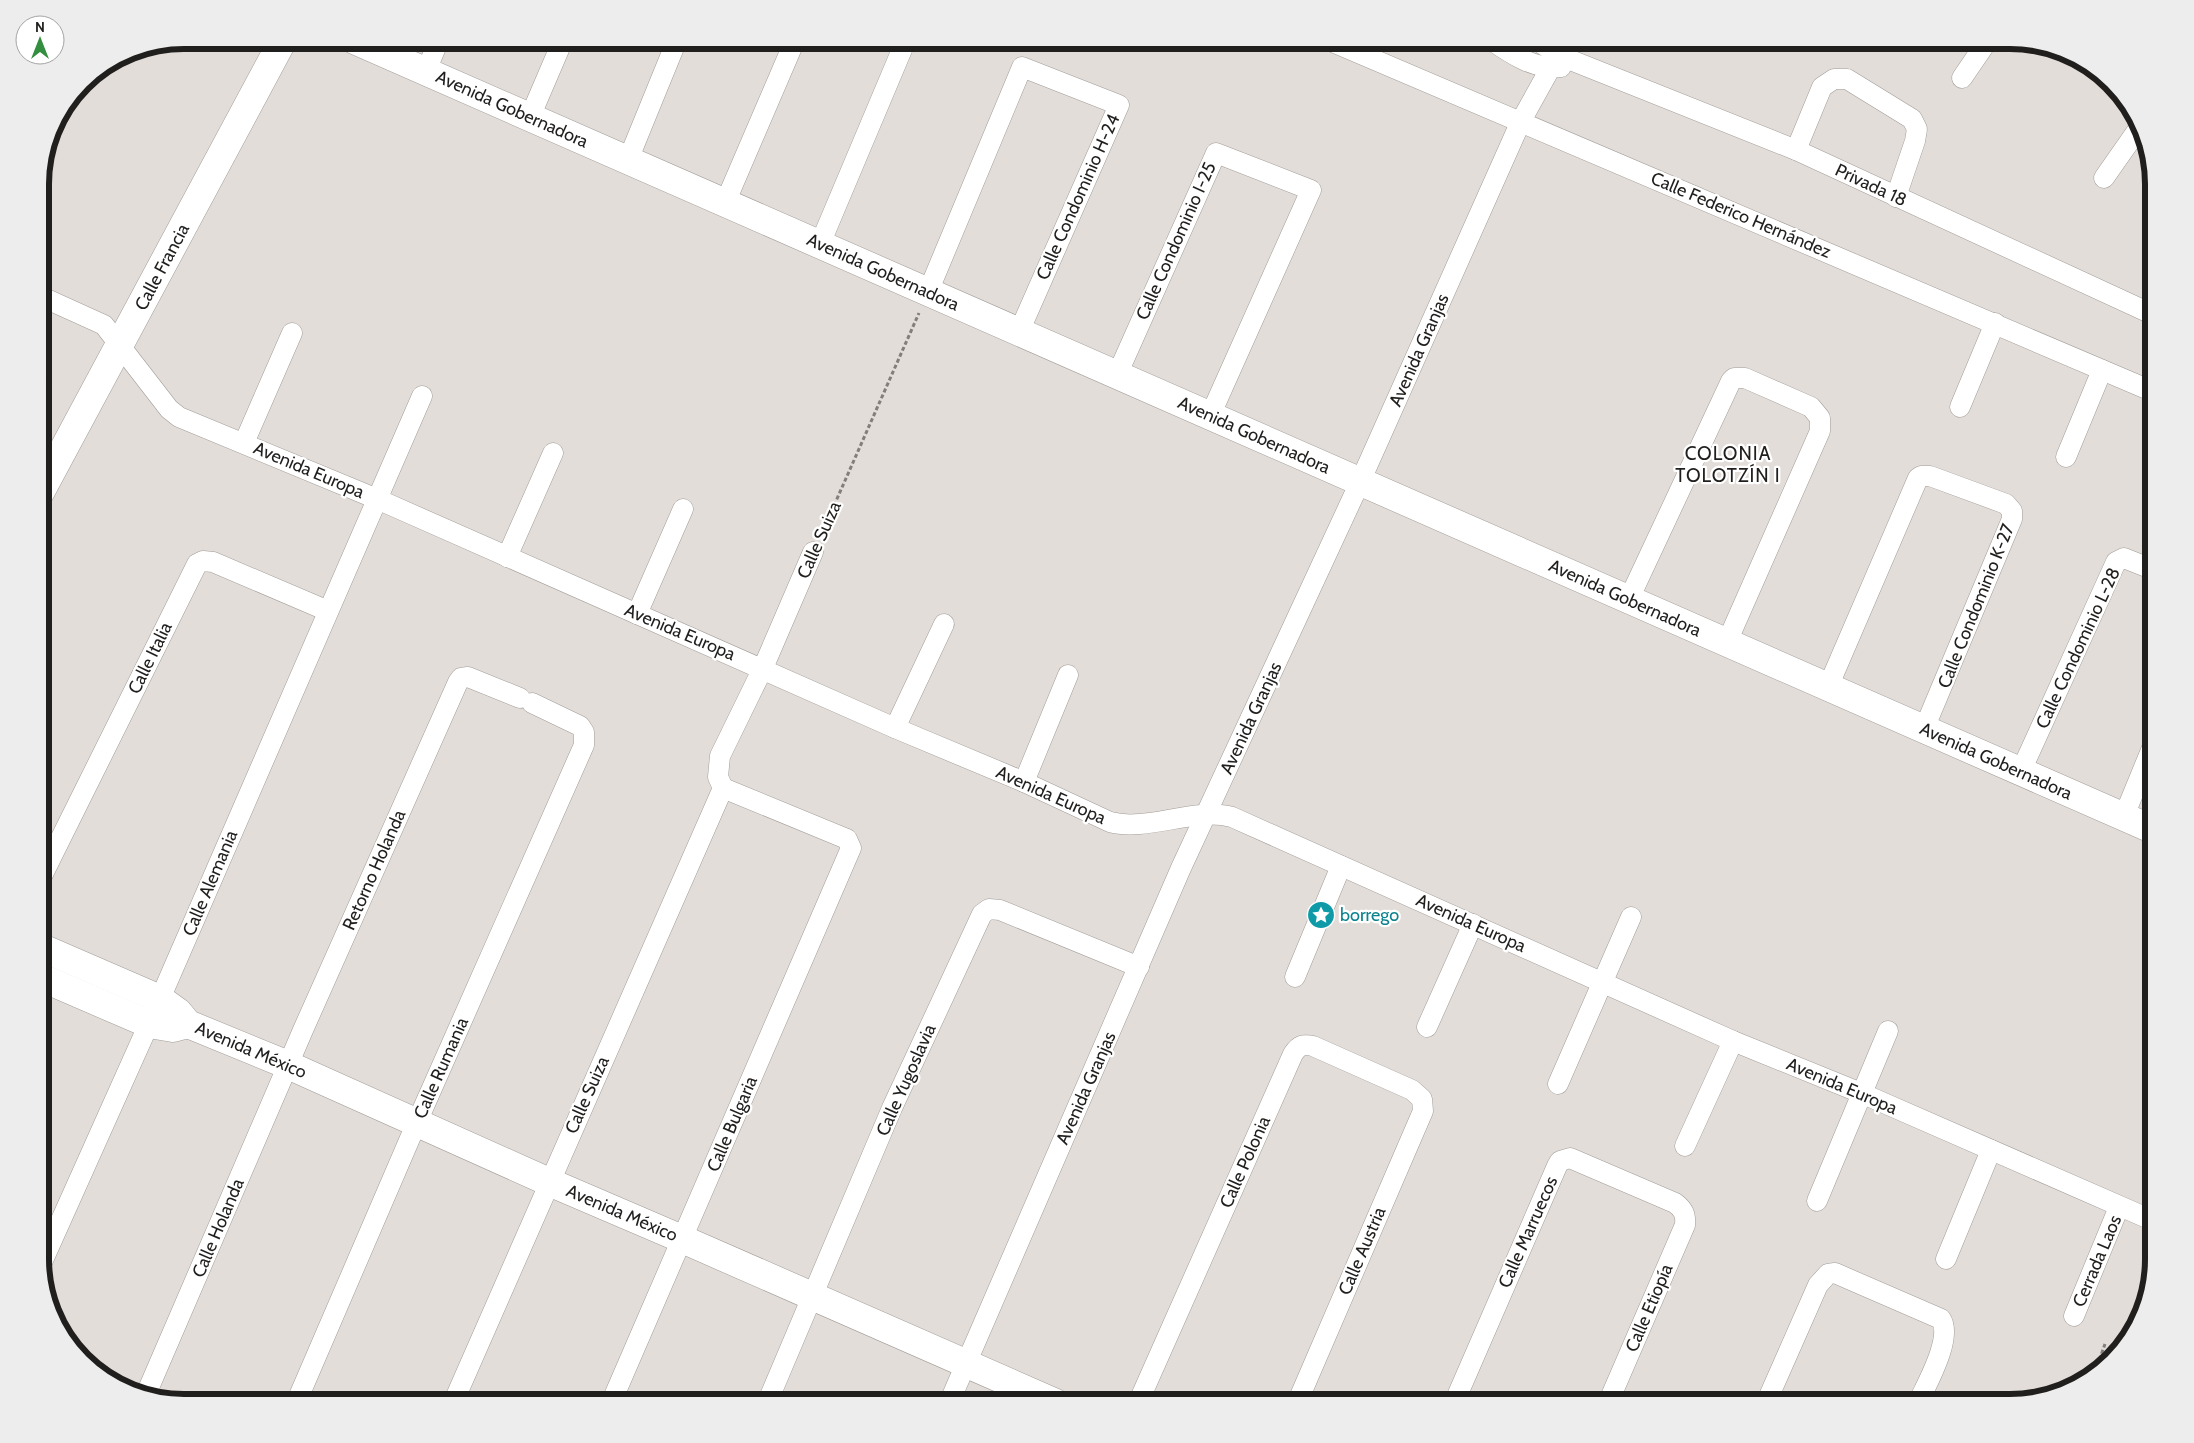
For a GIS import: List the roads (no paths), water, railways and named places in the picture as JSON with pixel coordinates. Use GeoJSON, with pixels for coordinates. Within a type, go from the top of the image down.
{"type":"FeatureCollection","features":[{"type":"Feature","properties":{"kind":"street","name":"Calle Francia"},"geometry":{"type":"LineString","coordinates":[[49,474],[278,49]]}},
{"type":"Feature","properties":{"kind":"street","name":"Avenida Gobernadora"},"geometry":{"type":"LineString","coordinates":[[375,49],[2145,826]]}},
{"type":"Feature","properties":{"kind":"street"},"geometry":{"type":"LineString","coordinates":[[426,71],[435,49]]}},
{"type":"Feature","properties":{"kind":"street"},"geometry":{"type":"LineString","coordinates":[[530,117],[559,49]]}},
{"type":"Feature","properties":{"kind":"street"},"geometry":{"type":"LineString","coordinates":[[628,160],[673,49]]}},
{"type":"Feature","properties":{"kind":"street"},"geometry":{"type":"LineString","coordinates":[[725,203],[791,49]]}},
{"type":"Feature","properties":{"kind":"street"},"geometry":{"type":"LineString","coordinates":[[820,244],[902,49]]}},
{"type":"Feature","properties":{"kind":"street","name":"Calle Federico Hernández"},"geometry":{"type":"LineString","coordinates":[[1349,49],[2145,388]]}},
{"type":"Feature","properties":{"kind":"street"},"geometry":{"type":"LineString","coordinates":[[1504,49],[1515,56],[1558,54]]}},
{"type":"Feature","properties":{"kind":"street"},"geometry":{"type":"LineString","coordinates":[[1962,78],[1982,49]]}},
{"type":"Feature","properties":{"kind":"street","name":"Avenida Granjas"},"geometry":{"type":"LineString","coordinates":[[953,1394],[1181,868],[1360,482],[1521,121],[1558,54]]}},
{"type":"Feature","properties":{"kind":"street","name":"Privada 18"},"geometry":{"type":"LineString","coordinates":[[1558,54],[1796,150],[2145,311]]}},
{"type":"Feature","properties":{"kind":"street","name":"Calle Condominio H-24"},"geometry":{"type":"LineString","coordinates":[[928,292],[1022,67],[1119,105],[1020,332]]}},
{"type":"Feature","properties":{"kind":"street"},"geometry":{"type":"LineString","coordinates":[[1796,150],[1822,87],[1834,79],[1847,79],[1912,119],[1917,129],[1915,141],[1896,197]]}},
{"type":"Feature","properties":{"kind":"street"},"geometry":{"type":"LineString","coordinates":[[2104,178],[2135,133]]}},
{"type":"Feature","properties":{"kind":"street","name":"Calle Condominio I-25"},"geometry":{"type":"LineString","coordinates":[[1117,375],[1216,153],[1311,190],[1210,416]]}},
{"type":"Feature","properties":{"kind":"street","name":"Avenida Europa"},"geometry":{"type":"LineString","coordinates":[[49,300],[99,322],[120,344],[174,413],[377,499],[763,668],[895,728],[1118,824],[1206,814],[1232,817],[1733,1040],[1862,1093],[2145,1217]]}},
{"type":"Feature","properties":{"kind":"street"},"geometry":{"type":"LineString","coordinates":[[1960,406],[1995,323]]}},
{"type":"Feature","properties":{"kind":"street"},"geometry":{"type":"LineString","coordinates":[[244,443],[292,333]]}},
{"type":"Feature","properties":{"kind":"street"},"geometry":{"type":"LineString","coordinates":[[2066,457],[2102,370]]}},
{"type":"Feature","properties":{"kind":"street"},"geometry":{"type":"LineString","coordinates":[[1628,599],[1727,384],[1734,378],[1745,378],[1795,400],[1816,412],[1821,424],[1727,642]]}},
{"type":"Feature","properties":{"kind":"street","name":"Calle Alemania"},"geometry":{"type":"LineString","coordinates":[[49,1246],[149,1024],[422,396]]}},
{"type":"Feature","properties":{"kind":"street"},"geometry":{"type":"LineString","coordinates":[[507,557],[553,453]]}},
{"type":"Feature","properties":{"kind":"street","name":"Calle Condominio K-27"},"geometry":{"type":"LineString","coordinates":[[1828,687],[1918,478],[1925,475],[1930,476],[2006,504],[2012,511],[2012,519],[1924,730]]}},
{"type":"Feature","properties":{"kind":"street"},"geometry":{"type":"LineString","coordinates":[[637,614],[683,509]]}},
{"type":"Feature","properties":{"kind":"street","name":"Calle Suiza"},"geometry":{"type":"LineString","coordinates":[[457,1394],[723,788],[718,776],[720,756],[763,668],[814,552]]}},
{"type":"Feature","properties":{"kind":"street","name":"Calle Condominio L-28"},"geometry":{"type":"LineString","coordinates":[[2021,771],[2116,562],[2121,558],[2128,558],[2145,566]]}},
{"type":"Feature","properties":{"kind":"street","name":"Calle Italia"},"geometry":{"type":"LineString","coordinates":[[49,862],[197,564],[202,561],[214,562],[328,611]]}},
{"type":"Feature","properties":{"kind":"street"},"geometry":{"type":"LineString","coordinates":[[895,728],[944,624]]}},
{"type":"Feature","properties":{"kind":"street"},"geometry":{"type":"LineString","coordinates":[[1024,782],[1068,675]]}},
{"type":"Feature","properties":{"kind":"street","name":"Retorno Holanda"},"geometry":{"type":"LineString","coordinates":[[288,1065],[458,682],[463,677],[473,678],[572,721],[580,726],[584,732]]}},
{"type":"Feature","properties":{"kind":"street","name":"Calle Rumania"},"geometry":{"type":"LineString","coordinates":[[300,1394],[417,1122],[584,745],[584,732]]}},
{"type":"Feature","properties":{"kind":"street"},"geometry":{"type":"LineString","coordinates":[[2124,816],[2145,765]]}},
{"type":"Feature","properties":{"kind":"street","name":"Calle Bulgaria"},"geometry":{"type":"LineString","coordinates":[[615,1394],[849,853],[849,844],[842,837],[723,788]]}},
{"type":"Feature","properties":{"kind":"street"},"geometry":{"type":"LineString","coordinates":[[1296,977],[1341,866]]}},
{"type":"Feature","properties":{"kind":"street","name":"Calle Yugoslavia"},"geometry":{"type":"LineString","coordinates":[[770,1394],[892,1108],[986,910],[994,908],[1000,910],[1138,967]]}},
{"type":"Feature","properties":{"kind":"street"},"geometry":{"type":"LineString","coordinates":[[1558,1084],[1631,917]]}},
{"type":"Feature","properties":{"kind":"street"},"geometry":{"type":"LineString","coordinates":[[1427,1027],[1473,924]]}},
{"type":"Feature","properties":{"kind":"street","name":"Avenida México"},"geometry":{"type":"LineString","coordinates":[[49,950],[160,998],[178,1012],[188,1024],[288,1065],[549,1182],[682,1238],[1035,1394]]}},
{"type":"Feature","properties":{"kind":"street","name":"Avenida México"},"geometry":{"type":"LineString","coordinates":[[49,981],[149,1024],[173,1028],[188,1024]]}},
{"type":"Feature","properties":{"kind":"street"},"geometry":{"type":"LineString","coordinates":[[1817,1201],[1888,1031]]}},
{"type":"Feature","properties":{"kind":"street"},"geometry":{"type":"LineString","coordinates":[[1685,1146],[1733,1040]]}},
{"type":"Feature","properties":{"kind":"street","name":"Calle Polonia"},"geometry":{"type":"LineString","coordinates":[[1142,1394],[1297,1048],[1301,1045],[1313,1046],[1412,1090],[1422,1099]]}},
{"type":"Feature","properties":{"kind":"street","name":"Calle Holanda"},"geometry":{"type":"LineString","coordinates":[[148,1390],[288,1065]]}},
{"type":"Feature","properties":{"kind":"street","name":"Calle Austria"},"geometry":{"type":"LineString","coordinates":[[1301,1394],[1423,1111],[1422,1099]]}},
{"type":"Feature","properties":{"kind":"street"},"geometry":{"type":"LineString","coordinates":[[1946,1258],[1991,1150]]}},
{"type":"Feature","properties":{"kind":"street","name":"Calle Marruecos"},"geometry":{"type":"LineString","coordinates":[[1458,1394],[1560,1161],[1570,1158],[1577,1159],[1675,1203],[1684,1212]]}},
{"type":"Feature","properties":{"kind":"street","name":"Cerrada Laos"},"geometry":{"type":"LineString","coordinates":[[2074,1316],[2120,1207]]}},
{"type":"Feature","properties":{"kind":"street","name":"Calle Etiopía"},"geometry":{"type":"LineString","coordinates":[[1612,1394],[1685,1225],[1684,1212]]}},
{"type":"Feature","properties":{"kind":"street"},"geometry":{"type":"LineString","coordinates":[[1770,1394],[1818,1285],[1828,1274],[1834,1273],[1935,1315],[1945,1325],[1945,1340],[1922,1394]]}},
{"type":"Feature","properties":{"kind":"place","name":"borrego"},"geometry":{"type":"Point","coordinates":[1321,915]}},
{"type":"Feature","properties":{"kind":"district","name":"COLONIA TOLOTZÍN I"},"geometry":{"type":"Point","coordinates":[1728,464]}}]}
